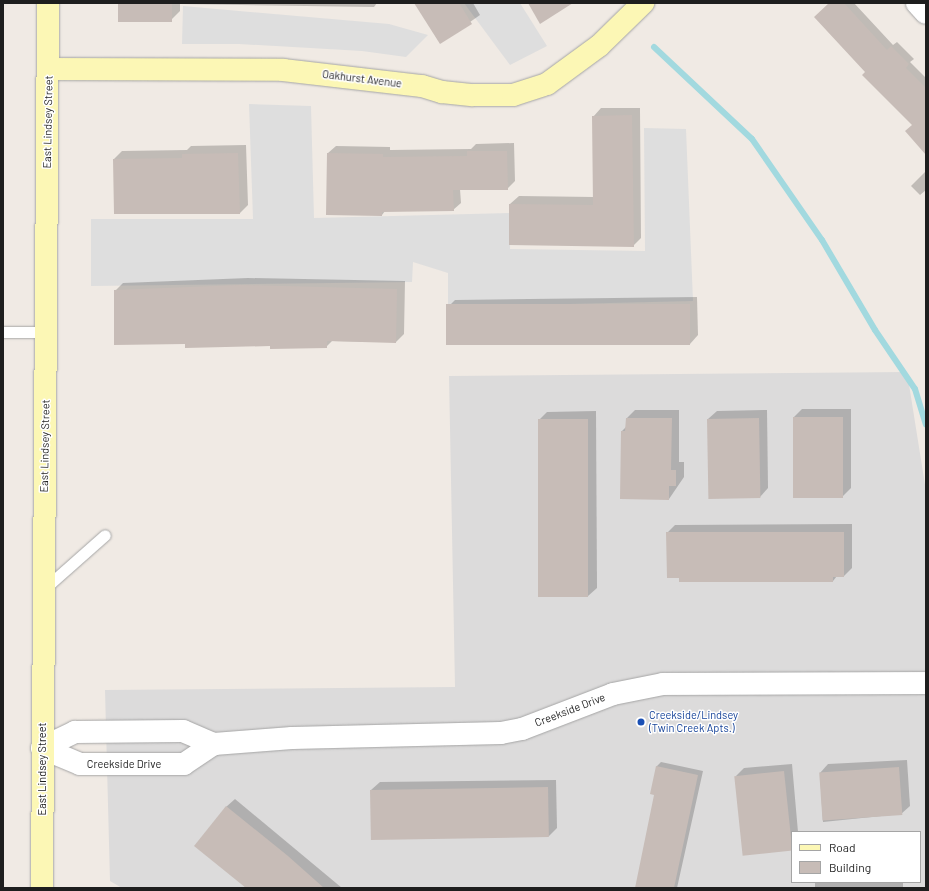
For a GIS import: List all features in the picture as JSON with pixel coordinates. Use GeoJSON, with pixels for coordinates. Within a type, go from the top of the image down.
{"type":"FeatureCollection","features":[{"type":"Feature","properties":{"kind":"street","name":"East Lindsey Street"},"geometry":{"type":"LineString","coordinates":[[42,888],[48,3]]}},
{"type":"Feature","properties":{"kind":"street"},"geometry":{"type":"LineString","coordinates":[[917,3],[926,12]]}},
{"type":"Feature","properties":{"kind":"street","name":"Oakhurst Avenue"},"geometry":{"type":"LineString","coordinates":[[48,69],[283,70],[422,86],[442,92],[496,96],[513,95],[547,84],[599,46],[641,5]]}},
{"type":"Feature","properties":{"kind":"street","name":"Creekside Drive"},"geometry":{"type":"LineString","coordinates":[[42,748],[79,731],[183,731],[214,744],[339,736],[500,733],[522,729],[613,694],[663,684],[926,684]]}},
{"type":"Feature","properties":{"kind":"street","name":"Creekside Drive"},"geometry":{"type":"LineString","coordinates":[[42,748],[80,764],[184,764],[214,744]]}},
{"type":"Feature","properties":{"kind":"lane"},"geometry":{"type":"LineString","coordinates":[[3,332],[46,332]]}},
{"type":"Feature","properties":{"kind":"lane"},"geometry":{"type":"LineString","coordinates":[[43,589],[105,536]]}},
{"type":"Feature","properties":{"kind":"shaded area"},"geometry":{"type":"Polygon","coordinates":[[[464,3],[520,3],[547,46],[510,65],[464,3]]]}},
{"type":"Feature","properties":{"kind":"shaded area"},"geometry":{"type":"Polygon","coordinates":[[[183,6],[389,24],[428,35],[406,57],[362,51],[239,44],[182,44],[183,6]]]}},
{"type":"Feature","properties":{"kind":"shaded area"},"geometry":{"type":"Polygon","coordinates":[[[249,104],[311,106],[314,218],[511,213],[510,249],[645,251],[644,128],[686,129],[693,301],[448,307],[448,273],[413,262],[412,282],[91,286],[91,219],[253,219],[249,104]]]}},
{"type":"Feature","properties":{"kind":"shaded area"},"geometry":{"type":"Polygon","coordinates":[[[907,372],[926,491],[926,888],[122,888],[110,881],[105,690],[455,687],[449,376],[907,372]]]}},
{"type":"Feature","properties":{"kind":"building"},"geometry":{"type":"Polygon","coordinates":[[[118,3],[172,3],[172,22],[118,22],[118,3]]]}},
{"type":"Feature","properties":{"kind":"building"},"geometry":{"type":"Polygon","coordinates":[[[414,3],[459,3],[472,24],[440,44],[414,3]]]}},
{"type":"Feature","properties":{"kind":"building"},"geometry":{"type":"Polygon","coordinates":[[[528,3],[573,3],[540,24],[528,3]]]}},
{"type":"Feature","properties":{"kind":"building"},"geometry":{"type":"Polygon","coordinates":[[[829,3],[844,3],[887,50],[891,46],[909,64],[906,68],[926,88],[926,155],[905,131],[912,125],[862,75],[865,72],[814,17],[829,3]]]}},
{"type":"Feature","properties":{"kind":"building"},"geometry":{"type":"Polygon","coordinates":[[[632,115],[634,247],[509,245],[509,204],[593,205],[592,116],[632,115]]]}},
{"type":"Feature","properties":{"kind":"building"},"geometry":{"type":"Polygon","coordinates":[[[467,151],[507,151],[508,190],[453,190],[454,211],[382,212],[382,216],[326,215],[327,153],[383,154],[383,157],[467,156],[467,151]]]}},
{"type":"Feature","properties":{"kind":"building"},"geometry":{"type":"Polygon","coordinates":[[[238,153],[240,214],[114,214],[113,159],[182,158],[182,154],[238,153]]]}},
{"type":"Feature","properties":{"kind":"building"},"geometry":{"type":"Polygon","coordinates":[[[240,285],[397,289],[396,343],[327,341],[327,348],[270,349],[270,346],[185,348],[185,344],[114,345],[114,290],[240,285]]]}},
{"type":"Feature","properties":{"kind":"building"},"geometry":{"type":"Polygon","coordinates":[[[446,304],[690,304],[690,345],[446,345],[446,304]]]}},
{"type":"Feature","properties":{"kind":"building"},"geometry":{"type":"Polygon","coordinates":[[[793,417],[843,417],[843,498],[793,498],[793,417]]]}},
{"type":"Feature","properties":{"kind":"building"},"geometry":{"type":"Polygon","coordinates":[[[626,418],[672,418],[671,470],[676,470],[676,486],[669,486],[669,500],[620,499],[621,431],[625,431],[626,418]]]}},
{"type":"Feature","properties":{"kind":"building"},"geometry":{"type":"Polygon","coordinates":[[[759,418],[760,498],[708,499],[707,419],[759,418]]]}},
{"type":"Feature","properties":{"kind":"building"},"geometry":{"type":"Polygon","coordinates":[[[538,419],[588,419],[588,597],[538,597],[538,419]]]}},
{"type":"Feature","properties":{"kind":"building"},"geometry":{"type":"Polygon","coordinates":[[[666,532],[844,532],[844,577],[833,577],[833,582],[679,582],[679,578],[667,578],[666,532]]]}},
{"type":"Feature","properties":{"kind":"building"},"geometry":{"type":"Polygon","coordinates":[[[656,766],[698,775],[674,888],[635,888],[654,795],[650,794],[656,766]]]}},
{"type":"Feature","properties":{"kind":"building"},"geometry":{"type":"Polygon","coordinates":[[[899,767],[902,815],[823,820],[819,773],[899,767]]]}},
{"type":"Feature","properties":{"kind":"building"},"geometry":{"type":"Polygon","coordinates":[[[784,771],[791,851],[743,856],[734,776],[784,771]]]}},
{"type":"Feature","properties":{"kind":"building"},"geometry":{"type":"Polygon","coordinates":[[[548,787],[549,837],[371,840],[370,790],[548,787]]]}},
{"type":"Feature","properties":{"kind":"building"},"geometry":{"type":"Polygon","coordinates":[[[226,806],[288,856],[324,888],[246,888],[194,846],[226,806]]]}},
{"type":"Feature","properties":{"kind":"waterway"},"geometry":{"type":"LineString","coordinates":[[654,47],[752,139],[822,240],[875,330],[915,389],[926,424]]}},
{"type":"Feature","properties":{"kind":"place","name":"Creekside/Lindsey (Twin Creek Apts.)"},"geometry":{"type":"Point","coordinates":[641,722]}}]}
